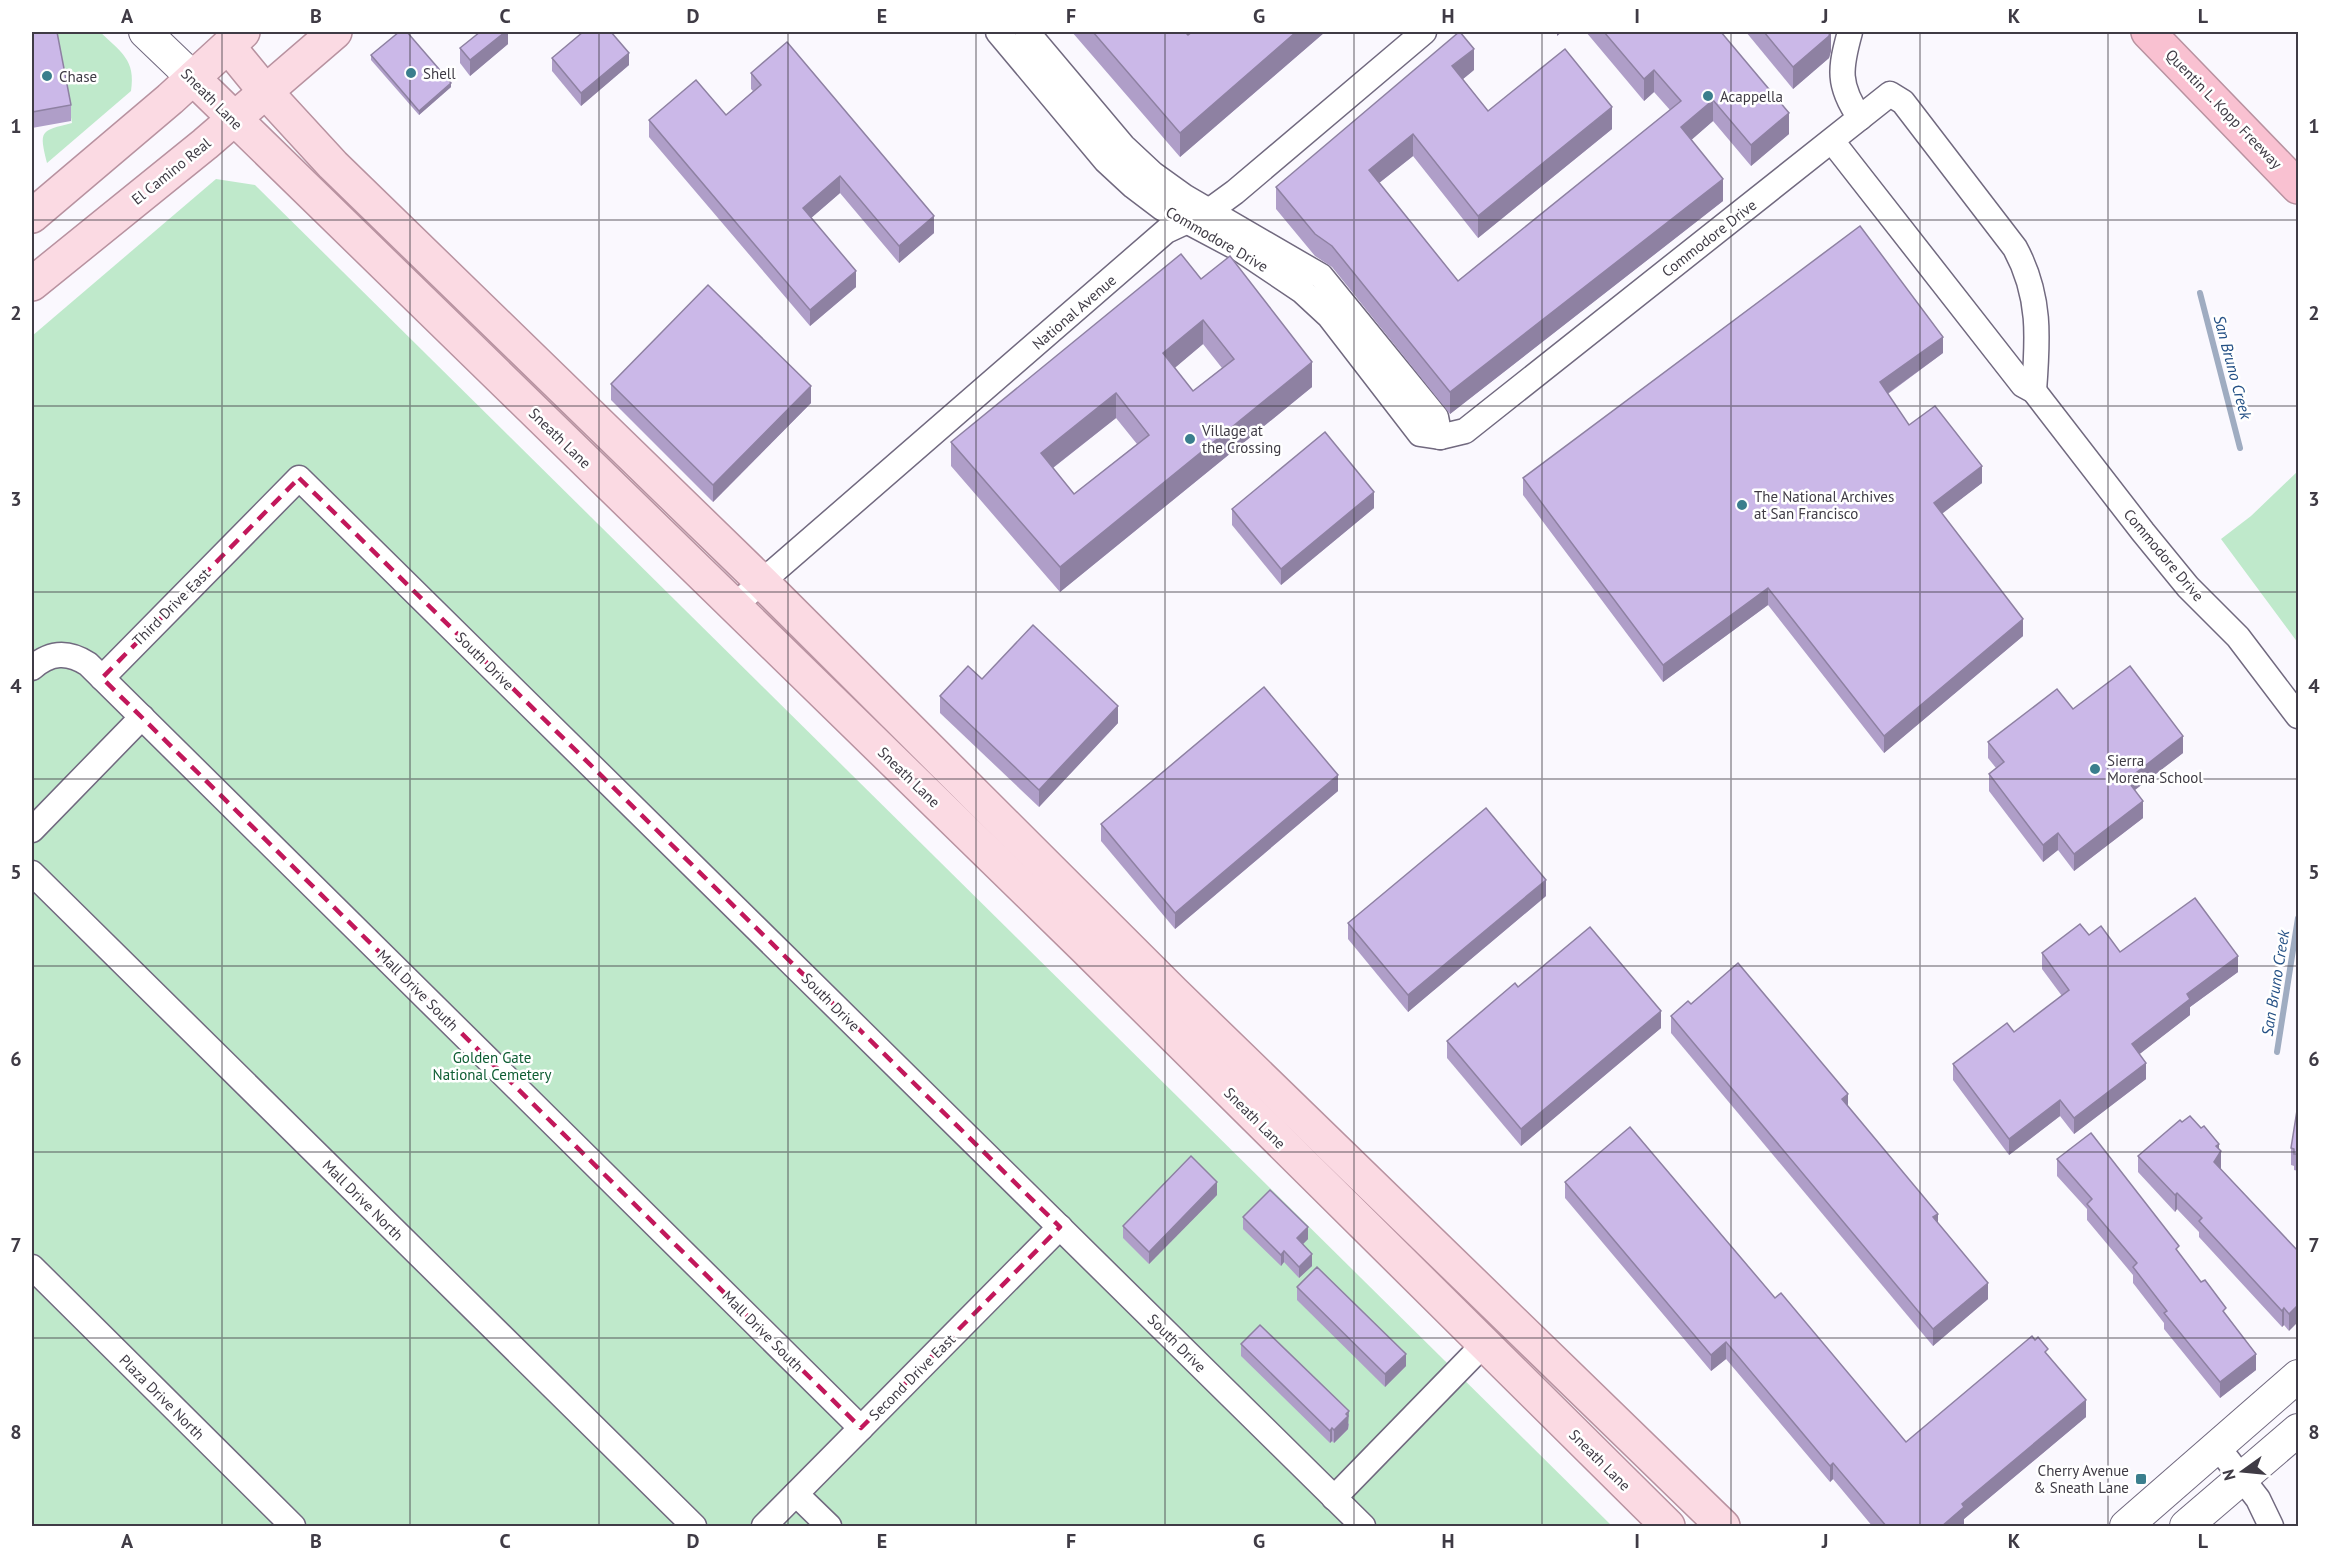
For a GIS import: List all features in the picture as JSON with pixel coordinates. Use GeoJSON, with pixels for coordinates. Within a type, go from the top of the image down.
{"type":"FeatureCollection","features":[{"type":"Feature","properties":{"kind":"highway"},"geometry":{"type":"LineString","coordinates":[[2132,32],[2273,160]]}},
{"type":"Feature","properties":{"kind":"highway","name":"Quentin L. Kopp Freeway"},"geometry":{"type":"LineString","coordinates":[[2148,32],[2298,187]]}},
{"type":"Feature","properties":{"kind":"main road","name":"El Camino Real"},"geometry":{"type":"LineString","coordinates":[[32,284],[233,120],[264,90],[335,32]]}},
{"type":"Feature","properties":{"kind":"main road"},"geometry":{"type":"LineString","coordinates":[[32,216],[193,78],[228,36],[264,90],[333,165],[762,582],[1173,992],[1723,1527]]}},
{"type":"Feature","properties":{"kind":"main road","name":"Sneath Lane"},"geometry":{"type":"LineString","coordinates":[[193,78],[233,120],[1092,955],[1668,1527]]}},
{"type":"Feature","properties":{"kind":"street","name":"Sneath Lane"},"geometry":{"type":"LineString","coordinates":[[145,32],[193,78]]}},
{"type":"Feature","properties":{"kind":"street","name":"Commodore Drive"},"geometry":{"type":"LineString","coordinates":[[998,32],[1040,65],[1153,174],[1321,276],[1436,417],[1440,437]]}},
{"type":"Feature","properties":{"kind":"street","name":"Commodore Drive"},"geometry":{"type":"LineString","coordinates":[[1026,32],[1040,65],[1106,161],[1148,198],[1185,221],[1241,250],[1302,291],[1329,316],[1420,434],[1440,437],[1465,431],[1890,94],[1903,102],[2015,248],[2027,270],[2034,295],[2037,329],[2034,391]]}},
{"type":"Feature","properties":{"kind":"street","name":"National Avenue"},"geometry":{"type":"LineString","coordinates":[[734,606],[1158,238],[1185,221],[1209,210],[1424,32]]}},
{"type":"Feature","properties":{"kind":"street"},"geometry":{"type":"LineString","coordinates":[[1850,32],[1840,66],[1845,93],[1860,118]]}},
{"type":"Feature","properties":{"kind":"street","name":"Commodore Drive"},"geometry":{"type":"LineString","coordinates":[[1832,141],[2023,385],[2034,391],[2143,532],[2188,587],[2238,637],[2298,716]]}},
{"type":"Feature","properties":{"kind":"street","name":"Third Drive East"},"geometry":{"type":"LineString","coordinates":[[102,678],[299,478]]}},
{"type":"Feature","properties":{"kind":"street","name":"South Drive"},"geometry":{"type":"LineString","coordinates":[[299,478],[1363,1527]]}},
{"type":"Feature","properties":{"kind":"street"},"geometry":{"type":"LineString","coordinates":[[32,668],[50,656],[70,655],[88,664],[102,678]]}},
{"type":"Feature","properties":{"kind":"street","name":"Mall Drive South"},"geometry":{"type":"LineString","coordinates":[[102,678],[861,1428]]}},
{"type":"Feature","properties":{"kind":"street"},"geometry":{"type":"LineString","coordinates":[[32,830],[142,717]]}},
{"type":"Feature","properties":{"kind":"street","name":"Mall Drive North"},"geometry":{"type":"LineString","coordinates":[[32,873],[694,1527]]}},
{"type":"Feature","properties":{"kind":"street","name":"Second Drive East"},"geometry":{"type":"LineString","coordinates":[[764,1527],[1060,1227]]}},
{"type":"Feature","properties":{"kind":"street","name":"Plaza Drive North"},"geometry":{"type":"LineString","coordinates":[[32,1267],[293,1527]]}},
{"type":"Feature","properties":{"kind":"street"},"geometry":{"type":"LineString","coordinates":[[1334,1498],[1483,1344]]}},
{"type":"Feature","properties":{"kind":"street"},"geometry":{"type":"LineString","coordinates":[[2126,1527],[2298,1376]]}},
{"type":"Feature","properties":{"kind":"street"},"geometry":{"type":"LineString","coordinates":[[2187,1527],[2298,1430]]}},
{"type":"Feature","properties":{"kind":"street"},"geometry":{"type":"LineString","coordinates":[[2217,1446],[2258,1499],[2271,1527]]}},
{"type":"Feature","properties":{"kind":"street"},"geometry":{"type":"LineString","coordinates":[[796,1494],[829,1527]]}},
{"type":"Feature","properties":{"kind":"highlighted area"},"geometry":{"type":"Polygon","coordinates":[[[299,478],[1060,1227],[861,1428],[102,678],[299,478]]]}},
{"type":"Feature","properties":{"kind":"green space"},"geometry":{"type":"Polygon","coordinates":[[[56,32],[100,32],[125,57],[132,80],[131,91],[47,163],[43,144],[44,134],[53,128],[72,123],[56,32]]]}},
{"type":"Feature","properties":{"kind":"green space","name":"Golden Gate National Cemetery"},"geometry":{"type":"Polygon","coordinates":[[[216,179],[255,185],[1612,1526],[32,1526],[32,336],[216,179]]]}},
{"type":"Feature","properties":{"kind":"green space"},"geometry":{"type":"Polygon","coordinates":[[[2298,471],[2298,643],[2221,539],[2251,516],[2298,471]]]}},
{"type":"Feature","properties":{"kind":"building","name":"Chase"},"geometry":{"type":"Polygon","coordinates":[[[32,32],[57,32],[71,105],[32,112],[32,32]]]}},
{"type":"Feature","properties":{"kind":"building","name":"Shell"},"geometry":{"type":"Polygon","coordinates":[[[399,32],[407,32],[451,83],[419,111],[371,55],[399,32]]]}},
{"type":"Feature","properties":{"kind":"building"},"geometry":{"type":"Polygon","coordinates":[[[480,32],[505,32],[470,60],[460,48],[480,32]]]}},
{"type":"Feature","properties":{"kind":"building"},"geometry":{"type":"Polygon","coordinates":[[[583,32],[611,32],[629,53],[581,93],[552,58],[583,32]]]}},
{"type":"Feature","properties":{"kind":"building"},"geometry":{"type":"Polygon","coordinates":[[[1093,32],[1185,32],[1188,35],[1192,32],[1296,32],[1180,133],[1093,32]]]}},
{"type":"Feature","properties":{"kind":"building"},"geometry":{"type":"Polygon","coordinates":[[[1459,32],[1474,49],[1452,66],[1488,111],[1565,49],[1612,107],[1478,216],[1413,134],[1369,170],[1458,281],[1681,101],[1654,70],[1644,79],[1604,32],[1721,32],[1789,113],[1751,145],[1713,100],[1681,127],[1723,179],[1450,392],[1332,246],[1315,234],[1276,187],[1459,32]]]}},
{"type":"Feature","properties":{"kind":"building"},"geometry":{"type":"Polygon","coordinates":[[[1764,32],[1830,32],[1829,36],[1793,67],[1764,32]]]}},
{"type":"Feature","properties":{"kind":"building"},"geometry":{"type":"Polygon","coordinates":[[[787,42],[934,216],[899,246],[840,176],[803,208],[856,271],[810,310],[649,120],[696,80],[726,115],[761,85],[751,73],[787,42]]]}},
{"type":"Feature","properties":{"kind":"building"},"geometry":{"type":"Polygon","coordinates":[[[1860,226],[1943,337],[1880,382],[1909,425],[1935,406],[1982,466],[1934,503],[2023,619],[1884,736],[1768,588],[1663,665],[1523,478],[1860,226]]]}},
{"type":"Feature","properties":{"kind":"building","name":"Village at the Crossing"},"geometry":{"type":"Polygon","coordinates":[[[1181,254],[1201,279],[1230,256],[1312,362],[1060,567],[951,442],[1181,254]],[[1203,320],[1163,353],[1193,391],[1234,359],[1203,320]],[[1116,393],[1041,453],[1074,494],[1149,435],[1116,393]]]}},
{"type":"Feature","properties":{"kind":"building"},"geometry":{"type":"Polygon","coordinates":[[[708,285],[811,386],[713,485],[611,384],[708,285]]]}},
{"type":"Feature","properties":{"kind":"building"},"geometry":{"type":"Polygon","coordinates":[[[1325,432],[1374,492],[1281,569],[1232,509],[1325,432]]]}},
{"type":"Feature","properties":{"kind":"building"},"geometry":{"type":"Polygon","coordinates":[[[1033,625],[1118,706],[1039,790],[940,696],[968,666],[982,679],[1033,625]]]}},
{"type":"Feature","properties":{"kind":"building"},"geometry":{"type":"Polygon","coordinates":[[[2130,666],[2183,736],[2127,780],[2143,801],[2074,854],[2058,833],[2043,845],[1989,774],[2004,762],[1988,742],[2057,689],[2073,709],[2130,666]]]}},
{"type":"Feature","properties":{"kind":"building"},"geometry":{"type":"Polygon","coordinates":[[[1264,687],[1338,775],[1175,913],[1101,824],[1264,687]]]}},
{"type":"Feature","properties":{"kind":"building"},"geometry":{"type":"Polygon","coordinates":[[[1486,808],[1546,880],[1408,995],[1348,923],[1486,808]]]}},
{"type":"Feature","properties":{"kind":"building"},"geometry":{"type":"Polygon","coordinates":[[[2195,898],[2238,956],[2187,994],[2190,999],[2132,1044],[2146,1063],[2074,1118],[2060,1100],[2009,1139],[1953,1064],[2007,1023],[2014,1032],[2069,990],[2042,953],[2080,924],[2089,935],[2101,926],[2120,952],[2195,898]]]}},
{"type":"Feature","properties":{"kind":"building"},"geometry":{"type":"Polygon","coordinates":[[[1590,927],[1661,1011],[1521,1129],[1447,1041],[1515,983],[1518,987],[1590,927]]]}},
{"type":"Feature","properties":{"kind":"building"},"geometry":{"type":"Polygon","coordinates":[[[1738,963],[1848,1094],[1842,1099],[1938,1214],[1933,1217],[1988,1283],[1933,1329],[1671,1016],[1688,1001],[1691,1004],[1738,963]]]}},
{"type":"Feature","properties":{"kind":"building"},"geometry":{"type":"Polygon","coordinates":[[[2298,1104],[2298,1154],[2294,1154],[2294,1149],[2291,1148],[2298,1104]]]}},
{"type":"Feature","properties":{"kind":"building"},"geometry":{"type":"Polygon","coordinates":[[[2190,1116],[2201,1128],[2204,1126],[2219,1144],[2216,1146],[2221,1151],[2214,1162],[2298,1251],[2298,1305],[2289,1314],[2284,1308],[2282,1311],[2199,1221],[2202,1218],[2177,1193],[2175,1195],[2138,1156],[2180,1120],[2182,1122],[2190,1116]]]}},
{"type":"Feature","properties":{"kind":"building"},"geometry":{"type":"Polygon","coordinates":[[[1630,1127],[1775,1298],[1781,1293],[1906,1442],[2032,1336],[2035,1340],[2038,1337],[2048,1349],[2045,1352],[2086,1400],[1962,1504],[1964,1507],[1941,1527],[1887,1527],[1833,1463],[1830,1466],[1726,1342],[1711,1355],[1565,1182],[1630,1127]]]}},
{"type":"Feature","properties":{"kind":"building"},"geometry":{"type":"Polygon","coordinates":[[[2091,1133],[2179,1246],[2176,1249],[2201,1282],[2205,1280],[2226,1308],[2223,1311],[2256,1354],[2220,1382],[2164,1313],[2167,1311],[2133,1267],[2137,1263],[2087,1204],[2092,1199],[2057,1159],[2091,1133]]]}},
{"type":"Feature","properties":{"kind":"building"},"geometry":{"type":"Polygon","coordinates":[[[1191,1156],[1217,1182],[1149,1252],[1123,1226],[1191,1156]]]}},
{"type":"Feature","properties":{"kind":"building"},"geometry":{"type":"Polygon","coordinates":[[[1270,1190],[1308,1227],[1297,1238],[1312,1254],[1299,1267],[1284,1251],[1281,1255],[1243,1217],[1270,1190]]]}},
{"type":"Feature","properties":{"kind":"building"},"geometry":{"type":"Polygon","coordinates":[[[1317,1267],[1406,1354],[1385,1374],[1297,1287],[1317,1267]]]}},
{"type":"Feature","properties":{"kind":"building"},"geometry":{"type":"Polygon","coordinates":[[[1260,1325],[1349,1411],[1346,1414],[1348,1416],[1334,1430],[1332,1428],[1330,1431],[1241,1344],[1260,1325]]]}},
{"type":"Feature","properties":{"kind":"waterway","name":"San Bruno Creek"},"geometry":{"type":"LineString","coordinates":[[2200,293],[2240,448]]}},
{"type":"Feature","properties":{"kind":"waterway","name":"San Bruno Creek"},"geometry":{"type":"LineString","coordinates":[[2277,1052],[2298,918]]}},
{"type":"Feature","properties":{"kind":"place","name":"Shell"},"geometry":{"type":"Point","coordinates":[411,73]}},
{"type":"Feature","properties":{"kind":"place","name":"Chase"},"geometry":{"type":"Point","coordinates":[47,76]}},
{"type":"Feature","properties":{"kind":"place","name":"Acappella"},"geometry":{"type":"Point","coordinates":[1708,96]}},
{"type":"Feature","properties":{"kind":"place","name":"Village at the Crossing"},"geometry":{"type":"Point","coordinates":[1190,439]}},
{"type":"Feature","properties":{"kind":"place","name":"The National Archives at San Francisco"},"geometry":{"type":"Point","coordinates":[1742,505]}},
{"type":"Feature","properties":{"kind":"place","name":"Sierra Morena School"},"geometry":{"type":"Point","coordinates":[2095,769]}},
{"type":"Feature","properties":{"kind":"place","name":"Cherry Avenue & Sneath Lane"},"geometry":{"type":"Point","coordinates":[2141,1479]}}]}
